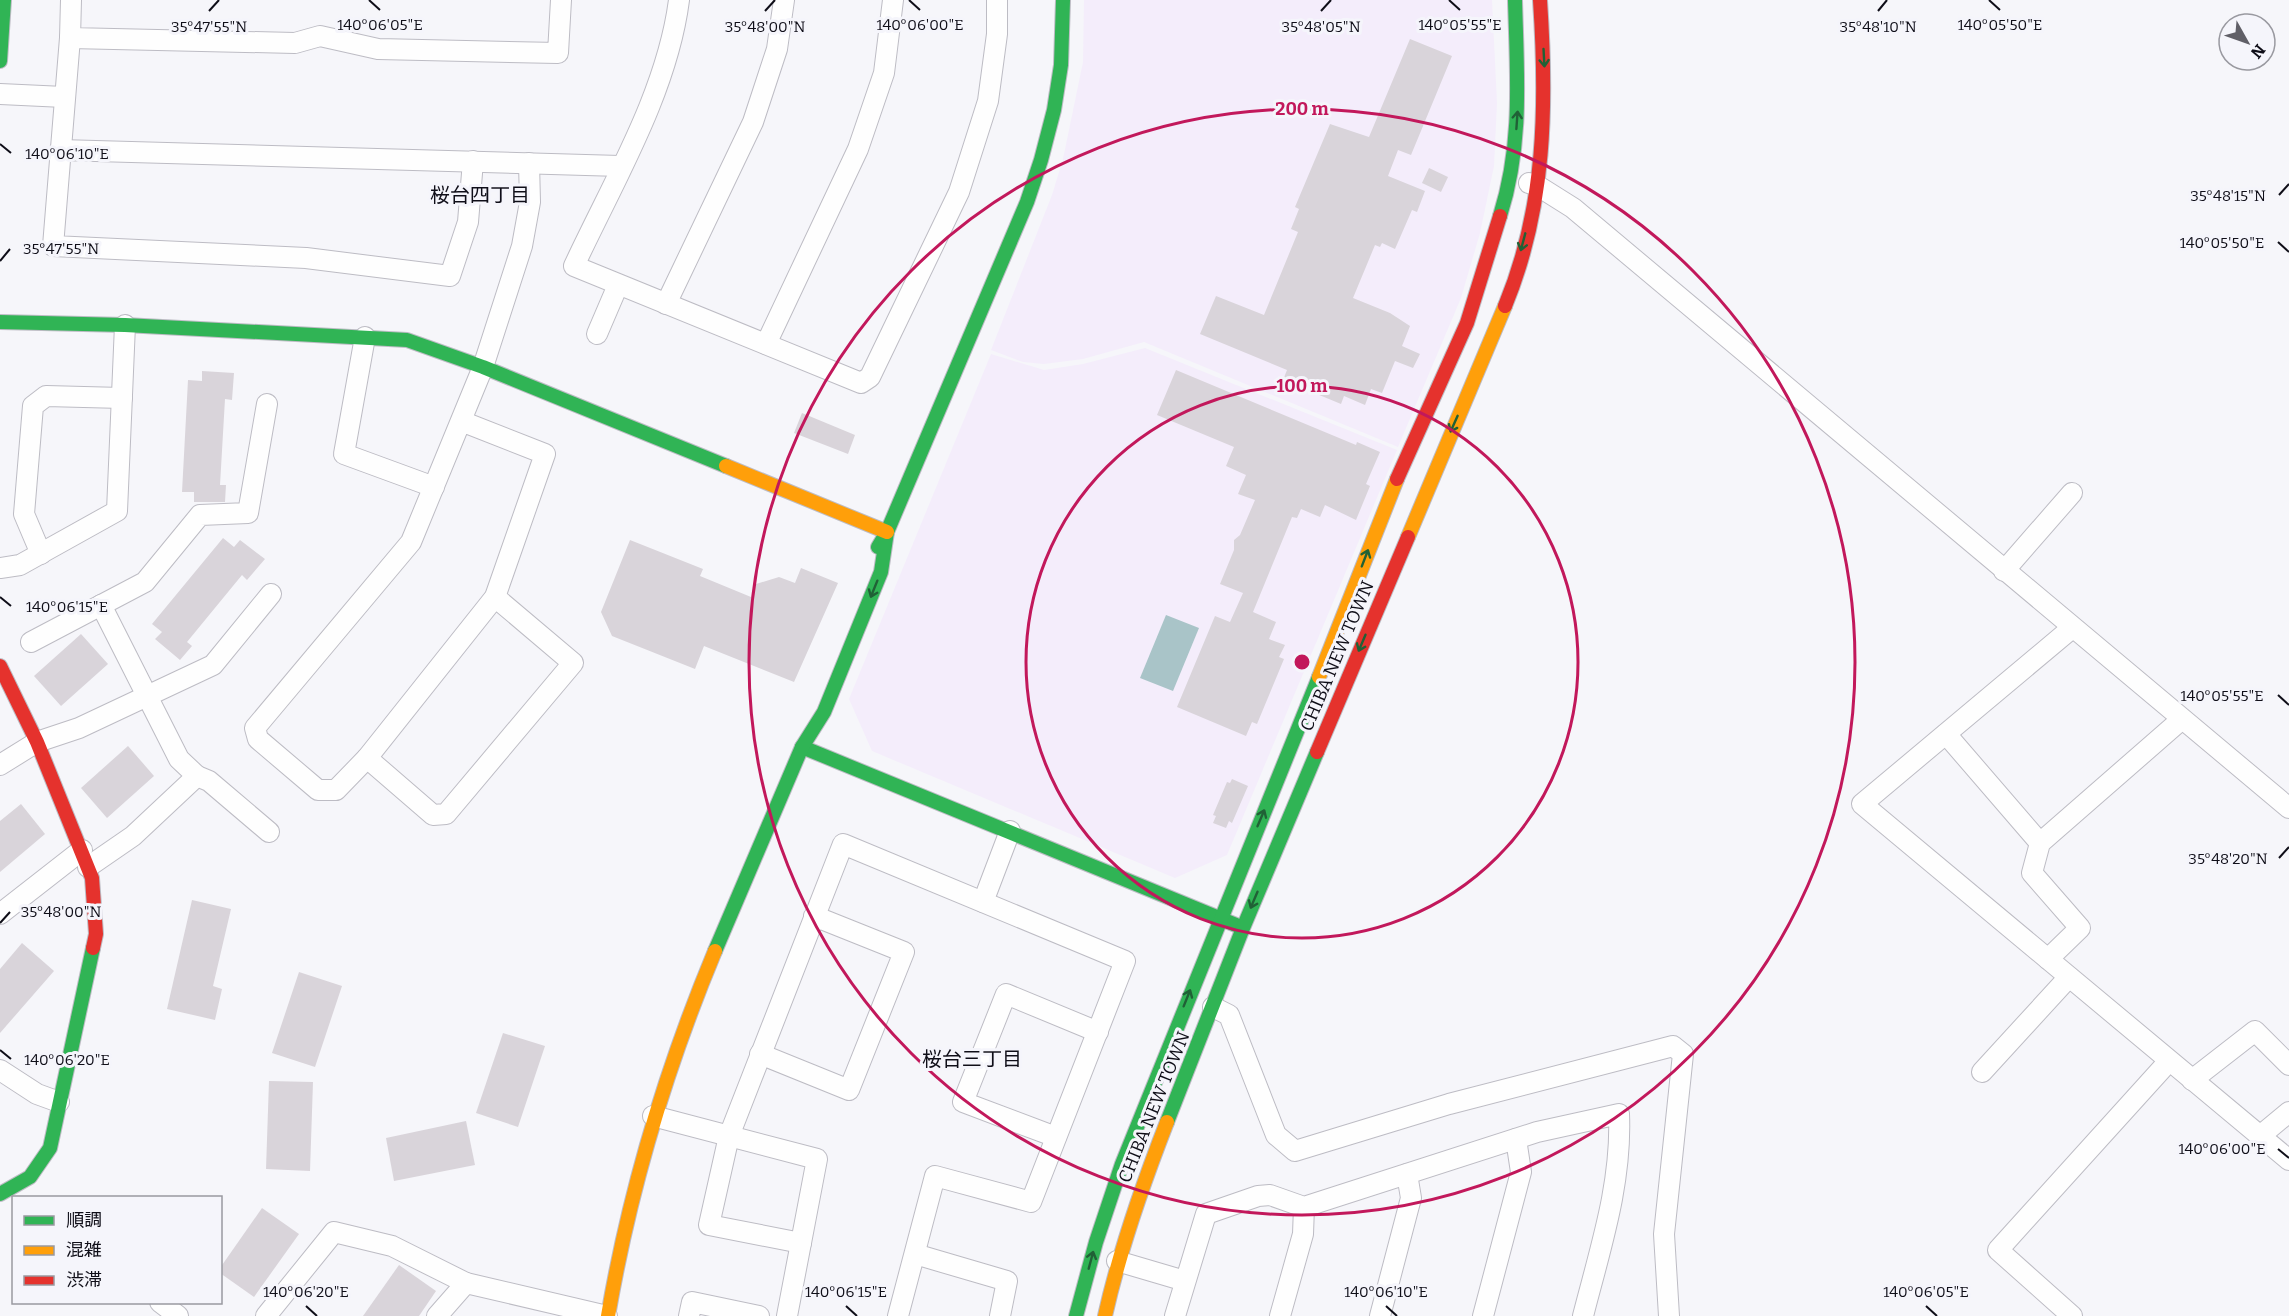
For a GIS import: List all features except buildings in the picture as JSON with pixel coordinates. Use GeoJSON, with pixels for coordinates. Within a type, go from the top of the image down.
{"type":"FeatureCollection","features":[{"type":"Feature","properties":{"kind":"street"},"geometry":{"type":"LineString","coordinates":[[0,61],[4,0]]}},
{"type":"Feature","properties":{"kind":"street"},"geometry":{"type":"LineString","coordinates":[[71,0],[53,246],[306,258],[450,276],[468,222],[472,161]]}},
{"type":"Feature","properties":{"kind":"street"},"geometry":{"type":"LineString","coordinates":[[69,38],[295,44],[321,36],[378,49],[558,53],[561,0]]}},
{"type":"Feature","properties":{"kind":"street"},"geometry":{"type":"LineString","coordinates":[[679,0],[669,54],[646,112],[574,266],[861,383],[870,377],[959,192],[988,101],[997,34],[998,0]]}},
{"type":"Feature","properties":{"kind":"street"},"geometry":{"type":"LineString","coordinates":[[666,304],[753,122],[777,49],[784,0]]}},
{"type":"Feature","properties":{"kind":"street"},"geometry":{"type":"LineString","coordinates":[[766,344],[858,149],[884,73],[892,0]]}},
{"type":"Feature","properties":{"kind":"street"},"geometry":{"type":"LineString","coordinates":[[870,561],[887,532],[1027,202],[1054,110],[1061,64],[1063,0]]}},
{"type":"Feature","properties":{"kind":"street","name":"CHIBA NEW TOWN"},"geometry":{"type":"LineString","coordinates":[[1076,1316],[1096,1242],[1122,1164],[1219,918],[1310,700],[1382,514],[1467,323],[1512,178],[1518,115],[1515,0]]}},
{"type":"Feature","properties":{"kind":"street","name":"CHIBA NEW TOWN"},"geometry":{"type":"LineString","coordinates":[[1105,1316],[1136,1202],[1243,927],[1510,292],[1538,186],[1545,100],[1540,0]]}},
{"type":"Feature","properties":{"kind":"street"},"geometry":{"type":"LineString","coordinates":[[0,94],[64,98]]}},
{"type":"Feature","properties":{"kind":"street"},"geometry":{"type":"LineString","coordinates":[[60,150],[620,166]]}},
{"type":"Feature","properties":{"kind":"street"},"geometry":{"type":"LineString","coordinates":[[460,421],[545,454],[495,597],[367,758],[336,790],[318,790],[258,739],[255,728],[411,542],[460,421],[483,367],[522,246],[530,202],[529,163]]}},
{"type":"Feature","properties":{"kind":"street"},"geometry":{"type":"LineString","coordinates":[[1512,178],[1538,186],[1573,208],[2072,628],[2182,719],[2286,800]]}},
{"type":"Feature","properties":{"kind":"street"},"geometry":{"type":"LineString","coordinates":[[597,334],[618,285]]}},
{"type":"Feature","properties":{"kind":"street"},"geometry":{"type":"LineString","coordinates":[[0,322],[125,325],[407,340],[483,367],[887,532]]}},
{"type":"Feature","properties":{"kind":"street"},"geometry":{"type":"LineString","coordinates":[[0,568],[20,565],[117,511],[125,325]]}},
{"type":"Feature","properties":{"kind":"street"},"geometry":{"type":"LineString","coordinates":[[365,337],[344,454],[434,487]]}},
{"type":"Feature","properties":{"kind":"street"},"geometry":{"type":"LineString","coordinates":[[40,554],[24,514],[33,406],[46,396],[122,399]]}},
{"type":"Feature","properties":{"kind":"street"},"geometry":{"type":"LineString","coordinates":[[32,642],[145,582],[200,515],[248,513],[267,404]]}},
{"type":"Feature","properties":{"kind":"street"},"geometry":{"type":"LineString","coordinates":[[2004,571],[2072,493]]}},
{"type":"Feature","properties":{"kind":"street"},"geometry":{"type":"LineString","coordinates":[[266,1316],[334,1233],[392,1246],[466,1283],[608,1316],[630,1203],[653,1116],[699,993],[802,747],[824,712],[881,572],[887,532]]}},
{"type":"Feature","properties":{"kind":"street"},"geometry":{"type":"LineString","coordinates":[[0,765],[37,742],[79,728],[213,665],[271,594]]}},
{"type":"Feature","properties":{"kind":"street"},"geometry":{"type":"LineString","coordinates":[[367,758],[433,815],[446,814],[573,663],[495,597]]}},
{"type":"Feature","properties":{"kind":"street"},"geometry":{"type":"LineString","coordinates":[[101,605],[179,759],[197,776],[209,781],[269,832]]}},
{"type":"Feature","properties":{"kind":"street"},"geometry":{"type":"LineString","coordinates":[[2072,628],[1862,804],[2289,1160]]}},
{"type":"Feature","properties":{"kind":"street"},"geometry":{"type":"LineString","coordinates":[[0,666],[37,742],[93,878],[96,934],[50,1148],[42,1165],[17,1188],[0,1194]]}},
{"type":"Feature","properties":{"kind":"street"},"geometry":{"type":"LineString","coordinates":[[802,747],[807,715]]}},
{"type":"Feature","properties":{"kind":"street"},"geometry":{"type":"LineString","coordinates":[[2048,959],[2080,928],[2032,873],[2040,843],[2182,719]]}},
{"type":"Feature","properties":{"kind":"street"},"geometry":{"type":"LineString","coordinates":[[1946,734],[2040,843]]}},
{"type":"Feature","properties":{"kind":"street"},"geometry":{"type":"LineString","coordinates":[[802,747],[1243,927]]}},
{"type":"Feature","properties":{"kind":"street"},"geometry":{"type":"LineString","coordinates":[[0,914],[85,858],[133,836],[197,776]]}},
{"type":"Feature","properties":{"kind":"street"},"geometry":{"type":"LineString","coordinates":[[983,902],[1010,831]]}},
{"type":"Feature","properties":{"kind":"street"},"geometry":{"type":"LineString","coordinates":[[801,1243],[709,1225],[729,1136],[843,844],[1125,961],[1031,1202],[935,1176],[898,1316]]}},
{"type":"Feature","properties":{"kind":"street"},"geometry":{"type":"LineString","coordinates":[[760,1054],[849,1090],[904,952],[814,916]]}},
{"type":"Feature","properties":{"kind":"street"},"geometry":{"type":"LineString","coordinates":[[1982,1072],[2069,977]]}},
{"type":"Feature","properties":{"kind":"street"},"geometry":{"type":"LineString","coordinates":[[1056,1137],[963,1102],[1006,994],[1098,1032]]}},
{"type":"Feature","properties":{"kind":"street"},"geometry":{"type":"LineString","coordinates":[[1213,1007],[1229,1014],[1276,1135],[1295,1151],[1449,1104],[1673,1046],[1683,1054],[1664,1234],[1669,1316]]}},
{"type":"Feature","properties":{"kind":"street"},"geometry":{"type":"LineString","coordinates":[[2192,1080],[2255,1031],[2289,1065]]}},
{"type":"Feature","properties":{"kind":"street"},"geometry":{"type":"LineString","coordinates":[[2072,1316],[1998,1250],[2169,1060]]}},
{"type":"Feature","properties":{"kind":"street"},"geometry":{"type":"LineString","coordinates":[[0,1071],[37,1094],[59,1102]]}},
{"type":"Feature","properties":{"kind":"street"},"geometry":{"type":"LineString","coordinates":[[2260,1136],[2289,1112]]}},
{"type":"Feature","properties":{"kind":"street"},"geometry":{"type":"LineString","coordinates":[[1175,1316],[1206,1214],[1258,1196],[1270,1195],[1304,1207],[1516,1139],[1619,1114],[1620,1146],[1613,1198],[1582,1316]]}},
{"type":"Feature","properties":{"kind":"street"},"geometry":{"type":"LineString","coordinates":[[653,1116],[817,1159],[787,1316]]}},
{"type":"Feature","properties":{"kind":"street"},"geometry":{"type":"LineString","coordinates":[[1483,1316],[1521,1172],[1516,1139]]}},
{"type":"Feature","properties":{"kind":"street"},"geometry":{"type":"LineString","coordinates":[[1380,1316],[1411,1198],[1407,1174]]}},
{"type":"Feature","properties":{"kind":"street"},"geometry":{"type":"LineString","coordinates":[[1280,1316],[1303,1234],[1304,1207]]}},
{"type":"Feature","properties":{"kind":"street"},"geometry":{"type":"LineString","coordinates":[[915,1254],[1007,1281],[1000,1316]]}},
{"type":"Feature","properties":{"kind":"street"},"geometry":{"type":"LineString","coordinates":[[1118,1262],[1185,1281]]}},
{"type":"Feature","properties":{"kind":"street"},"geometry":{"type":"LineString","coordinates":[[437,1316],[466,1283]]}},
{"type":"Feature","properties":{"kind":"street"},"geometry":{"type":"LineString","coordinates":[[689,1316],[692,1302],[759,1316]]}},
{"type":"Feature","properties":{"kind":"street"},"geometry":{"type":"LineString","coordinates":[[163,1304],[178,1316]]}},
{"type":"Feature","properties":{"kind":"shaded area"},"geometry":{"type":"Polygon","coordinates":[[[1084,0],[1492,0],[1497,103],[1494,166],[1480,233],[1461,298],[1398,447],[1144,342],[1083,359],[1044,364],[1023,362],[991,350],[1052,195],[1063,159],[1083,62],[1084,0]]]}},
{"type":"Feature","properties":{"kind":"shaded area"},"geometry":{"type":"Polygon","coordinates":[[[1145,348],[1397,450],[1227,855],[1175,878],[872,751],[849,699],[991,354],[1044,370],[1083,364],[1145,348]]]}},
{"type":"Feature","properties":{"kind":"water"},"geometry":{"type":"Polygon","coordinates":[[[1166,615],[1199,628],[1173,691],[1140,678],[1166,615]]]}},
{"type":"Feature","properties":{"kind":"traffic: fast"},"geometry":{"type":"LineString","coordinates":[[0,61],[4,0]]}},
{"type":"Feature","properties":{"kind":"traffic: fast"},"geometry":{"type":"LineString","coordinates":[[878,547],[887,532],[1027,202],[1054,110],[1061,65],[1063,0]]}},
{"type":"Feature","properties":{"kind":"traffic: fast"},"geometry":{"type":"LineString","coordinates":[[1500,216],[1512,162],[1517,109],[1515,0]]}},
{"type":"Feature","properties":{"kind":"traffic: fast"},"geometry":{"type":"LineString","coordinates":[[0,322],[125,325],[407,340],[483,367],[726,466]]}},
{"type":"Feature","properties":{"kind":"traffic: fast"},"geometry":{"type":"LineString","coordinates":[[715,951],[802,747],[824,712],[881,572],[887,532]]}},
{"type":"Feature","properties":{"kind":"traffic: fast"},"geometry":{"type":"LineString","coordinates":[[1076,1316],[1096,1242],[1122,1164],[1319,677]]}},
{"type":"Feature","properties":{"kind":"traffic: fast"},"geometry":{"type":"LineString","coordinates":[[802,747],[1236,925]]}},
{"type":"Feature","properties":{"kind":"traffic: fast"},"geometry":{"type":"LineString","coordinates":[[1167,1122],[1243,928],[1317,752]]}},
{"type":"Feature","properties":{"kind":"traffic: fast"},"geometry":{"type":"LineString","coordinates":[[0,1194],[30,1177],[50,1148],[93,948]]}},
{"type":"Feature","properties":{"kind":"traffic: slow"},"geometry":{"type":"LineString","coordinates":[[1408,537],[1505,306]]}},
{"type":"Feature","properties":{"kind":"traffic: slow"},"geometry":{"type":"LineString","coordinates":[[726,466],[887,532]]}},
{"type":"Feature","properties":{"kind":"traffic: slow"},"geometry":{"type":"LineString","coordinates":[[1319,677],[1397,479]]}},
{"type":"Feature","properties":{"kind":"traffic: slow"},"geometry":{"type":"LineString","coordinates":[[608,1316],[627,1222],[651,1130],[680,1041],[715,951]]}},
{"type":"Feature","properties":{"kind":"traffic: slow"},"geometry":{"type":"LineString","coordinates":[[1105,1316],[1132,1218],[1167,1122]]}},
{"type":"Feature","properties":{"kind":"traffic: jam"},"geometry":{"type":"LineString","coordinates":[[1505,306],[1519,269],[1536,193],[1543,116],[1540,0]]}},
{"type":"Feature","properties":{"kind":"traffic: jam"},"geometry":{"type":"LineString","coordinates":[[1397,479],[1467,323],[1500,216]]}},
{"type":"Feature","properties":{"kind":"traffic: jam"},"geometry":{"type":"LineString","coordinates":[[1317,752],[1408,537]]}},
{"type":"Feature","properties":{"kind":"traffic: jam"},"geometry":{"type":"LineString","coordinates":[[0,666],[37,742],[92,878],[96,934],[93,948]]}},
{"type":"Feature","properties":{"kind":"district","name":"桜台四丁目"},"geometry":{"type":"Point","coordinates":[480,195]}},
{"type":"Feature","properties":{"kind":"district","name":"桜台三丁目"},"geometry":{"type":"Point","coordinates":[972,1059]}}]}
